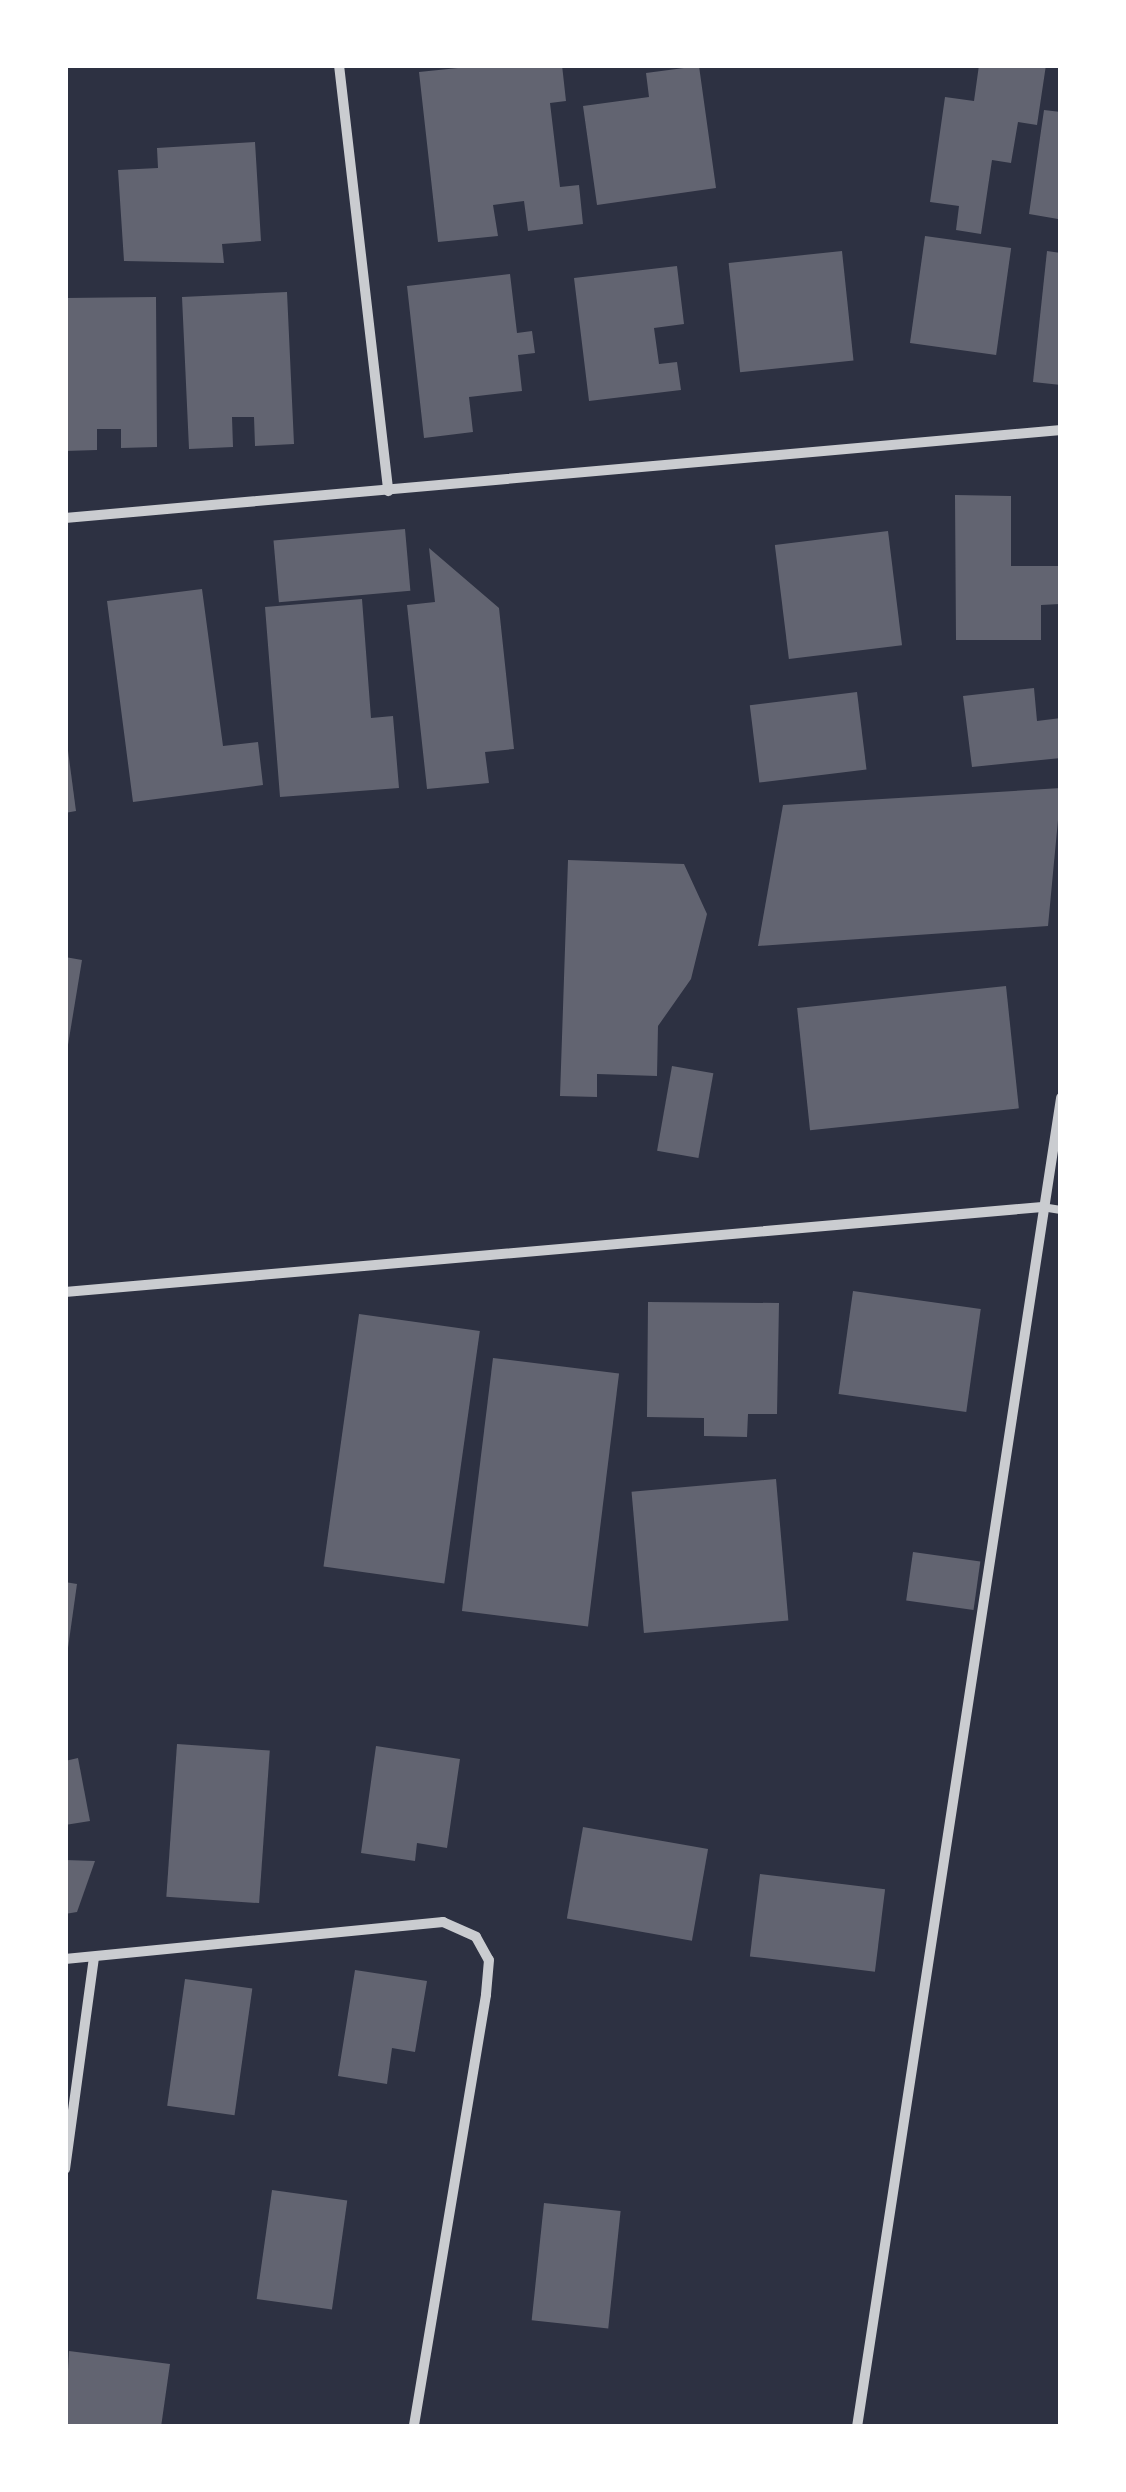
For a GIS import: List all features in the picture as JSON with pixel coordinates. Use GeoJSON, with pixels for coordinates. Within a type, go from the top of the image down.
{"type":"FeatureCollection","features":[{"type":"Feature","properties":{"kind":"street"},"geometry":{"type":"LineString","coordinates":[[339,65],[388,491]]}},
{"type":"Feature","properties":{"kind":"street"},"geometry":{"type":"LineString","coordinates":[[65,518],[1061,430]]}},
{"type":"Feature","properties":{"kind":"street"},"geometry":{"type":"LineString","coordinates":[[857,2427],[1061,1098]]}},
{"type":"Feature","properties":{"kind":"street"},"geometry":{"type":"LineString","coordinates":[[65,1292],[1042,1207]]}},
{"type":"Feature","properties":{"kind":"street"},"geometry":{"type":"LineString","coordinates":[[65,1959],[443,1922],[476,1936],[489,1960],[486,1995],[414,2427]]}},
{"type":"Feature","properties":{"kind":"street"},"geometry":{"type":"LineString","coordinates":[[65,2169],[94,1957]]}},
{"type":"Feature","properties":{"kind":"lane"},"geometry":{"type":"LineString","coordinates":[[1042,1207],[1061,1210]]}},
{"type":"Feature","properties":{"kind":"building"},"geometry":{"type":"Polygon","coordinates":[[[487,65],[562,65],[566,101],[550,103],[560,187],[579,185],[583,224],[528,231],[524,201],[493,205],[498,236],[438,242],[419,72],[487,65]]]}},
{"type":"Feature","properties":{"kind":"building"},"geometry":{"type":"Polygon","coordinates":[[[979,65],[1046,65],[1037,125],[1018,122],[1011,163],[992,160],[981,234],[956,230],[959,206],[930,202],[945,97],[974,101],[979,65]]]}},
{"type":"Feature","properties":{"kind":"building"},"geometry":{"type":"Polygon","coordinates":[[[699,66],[716,188],[597,205],[583,106],[649,97],[646,73],[699,66]]]}},
{"type":"Feature","properties":{"kind":"building"},"geometry":{"type":"Polygon","coordinates":[[[1044,110],[1061,112],[1061,244],[1058,219],[1029,214],[1044,110]]]}},
{"type":"Feature","properties":{"kind":"building"},"geometry":{"type":"Polygon","coordinates":[[[255,142],[261,241],[222,244],[224,263],[124,261],[118,170],[158,168],[157,148],[255,142]]]}},
{"type":"Feature","properties":{"kind":"building"},"geometry":{"type":"Polygon","coordinates":[[[925,236],[1011,248],[996,355],[910,343],[925,236]]]}},
{"type":"Feature","properties":{"kind":"building"},"geometry":{"type":"Polygon","coordinates":[[[842,251],[853,360],[740,372],[729,263],[842,251]]]}},
{"type":"Feature","properties":{"kind":"building"},"geometry":{"type":"Polygon","coordinates":[[[1047,251],[1061,253],[1061,385],[1033,382],[1047,251]]]}},
{"type":"Feature","properties":{"kind":"building"},"geometry":{"type":"Polygon","coordinates":[[[677,266],[684,324],[654,328],[659,364],[677,362],[681,390],[589,401],[574,278],[677,266]]]}},
{"type":"Feature","properties":{"kind":"building"},"geometry":{"type":"Polygon","coordinates":[[[510,274],[517,333],[532,331],[535,353],[518,355],[522,391],[469,397],[473,432],[424,438],[407,286],[510,274]]]}},
{"type":"Feature","properties":{"kind":"building"},"geometry":{"type":"Polygon","coordinates":[[[287,292],[294,444],[255,446],[254,417],[232,417],[233,447],[189,449],[182,297],[287,292]]]}},
{"type":"Feature","properties":{"kind":"building"},"geometry":{"type":"Polygon","coordinates":[[[156,297],[157,447],[121,448],[121,429],[97,429],[97,450],[65,451],[65,298],[156,297]]]}},
{"type":"Feature","properties":{"kind":"building"},"geometry":{"type":"Polygon","coordinates":[[[955,495],[1011,496],[1011,566],[1060,566],[1060,604],[1041,605],[1041,640],[956,640],[955,495]]]}},
{"type":"Feature","properties":{"kind":"building"},"geometry":{"type":"Polygon","coordinates":[[[405,529],[410,591],[279,602],[274,541],[405,529]]]}},
{"type":"Feature","properties":{"kind":"building"},"geometry":{"type":"Polygon","coordinates":[[[888,531],[902,645],[789,659],[775,545],[888,531]]]}},
{"type":"Feature","properties":{"kind":"building"},"geometry":{"type":"Polygon","coordinates":[[[429,548],[499,608],[514,749],[485,752],[489,783],[427,789],[407,605],[435,602],[429,548]]]}},
{"type":"Feature","properties":{"kind":"building"},"geometry":{"type":"Polygon","coordinates":[[[202,589],[223,746],[258,742],[263,785],[133,802],[107,601],[202,589]]]}},
{"type":"Feature","properties":{"kind":"building"},"geometry":{"type":"Polygon","coordinates":[[[362,599],[371,718],[393,716],[399,788],[280,797],[265,607],[362,599]]]}},
{"type":"Feature","properties":{"kind":"building"},"geometry":{"type":"Polygon","coordinates":[[[1034,688],[1037,721],[1061,718],[1061,758],[972,767],[963,696],[1034,688]]]}},
{"type":"Feature","properties":{"kind":"building"},"geometry":{"type":"Polygon","coordinates":[[[857,692],[867,769],[759,783],[750,705],[857,692]]]}},
{"type":"Feature","properties":{"kind":"building"},"geometry":{"type":"Polygon","coordinates":[[[65,728],[76,811],[65,813],[65,728]]]}},
{"type":"Feature","properties":{"kind":"building"},"geometry":{"type":"Polygon","coordinates":[[[1061,788],[1048,926],[758,946],[783,805],[1061,788]]]}},
{"type":"Feature","properties":{"kind":"building"},"geometry":{"type":"Polygon","coordinates":[[[568,860],[684,864],[707,914],[691,979],[658,1026],[657,1076],[597,1074],[597,1097],[560,1096],[568,860]]]}},
{"type":"Feature","properties":{"kind":"building"},"geometry":{"type":"Polygon","coordinates":[[[65,957],[82,960],[67,1051],[65,1051],[65,957]]]}},
{"type":"Feature","properties":{"kind":"building"},"geometry":{"type":"Polygon","coordinates":[[[1006,986],[1019,1108],[810,1130],[797,1008],[1006,986]]]}},
{"type":"Feature","properties":{"kind":"building"},"geometry":{"type":"Polygon","coordinates":[[[672,1066],[713,1073],[698,1158],[657,1151],[672,1066]]]}},
{"type":"Feature","properties":{"kind":"building"},"geometry":{"type":"Polygon","coordinates":[[[853,1291],[981,1309],[966,1412],[839,1394],[853,1291]]]}},
{"type":"Feature","properties":{"kind":"building"},"geometry":{"type":"Polygon","coordinates":[[[648,1302],[779,1303],[777,1414],[748,1414],[747,1437],[704,1436],[704,1418],[647,1417],[648,1302]]]}},
{"type":"Feature","properties":{"kind":"building"},"geometry":{"type":"Polygon","coordinates":[[[359,1314],[480,1331],[444,1583],[324,1567],[359,1314]]]}},
{"type":"Feature","properties":{"kind":"building"},"geometry":{"type":"Polygon","coordinates":[[[493,1358],[619,1373],[588,1627],[462,1611],[493,1358]]]}},
{"type":"Feature","properties":{"kind":"building"},"geometry":{"type":"Polygon","coordinates":[[[776,1479],[788,1620],[644,1633],[632,1492],[776,1479]]]}},
{"type":"Feature","properties":{"kind":"building"},"geometry":{"type":"Polygon","coordinates":[[[913,1552],[980,1561],[974,1610],[906,1601],[913,1552]]]}},
{"type":"Feature","properties":{"kind":"building"},"geometry":{"type":"Polygon","coordinates":[[[65,1582],[77,1584],[67,1655],[65,1655],[65,1582]]]}},
{"type":"Feature","properties":{"kind":"building"},"geometry":{"type":"Polygon","coordinates":[[[177,1744],[270,1750],[259,1903],[166,1897],[177,1744]]]}},
{"type":"Feature","properties":{"kind":"building"},"geometry":{"type":"Polygon","coordinates":[[[376,1746],[460,1759],[447,1848],[417,1843],[415,1861],[361,1853],[376,1746]]]}},
{"type":"Feature","properties":{"kind":"building"},"geometry":{"type":"Polygon","coordinates":[[[78,1758],[90,1821],[65,1825],[65,1761],[78,1758]]]}},
{"type":"Feature","properties":{"kind":"building"},"geometry":{"type":"Polygon","coordinates":[[[583,1827],[708,1849],[692,1941],[567,1919],[583,1827]]]}},
{"type":"Feature","properties":{"kind":"building"},"geometry":{"type":"Polygon","coordinates":[[[65,1860],[95,1861],[77,1912],[65,1914],[65,1860]]]}},
{"type":"Feature","properties":{"kind":"building"},"geometry":{"type":"Polygon","coordinates":[[[760,1874],[885,1889],[875,1972],[750,1956],[760,1874]]]}},
{"type":"Feature","properties":{"kind":"building"},"geometry":{"type":"Polygon","coordinates":[[[355,1970],[427,1981],[415,2052],[392,2048],[387,2084],[338,2076],[355,1970]]]}},
{"type":"Feature","properties":{"kind":"building"},"geometry":{"type":"Polygon","coordinates":[[[185,1979],[252,1988],[235,2115],[167,2106],[185,1979]]]}},
{"type":"Feature","properties":{"kind":"building"},"geometry":{"type":"Polygon","coordinates":[[[272,2190],[347,2201],[332,2310],[257,2299],[272,2190]]]}},
{"type":"Feature","properties":{"kind":"building"},"geometry":{"type":"Polygon","coordinates":[[[544,2203],[621,2211],[608,2328],[532,2320],[544,2203]]]}},
{"type":"Feature","properties":{"kind":"building"},"geometry":{"type":"Polygon","coordinates":[[[69,2351],[170,2364],[161,2427],[65,2427],[69,2351]]]}}]}
